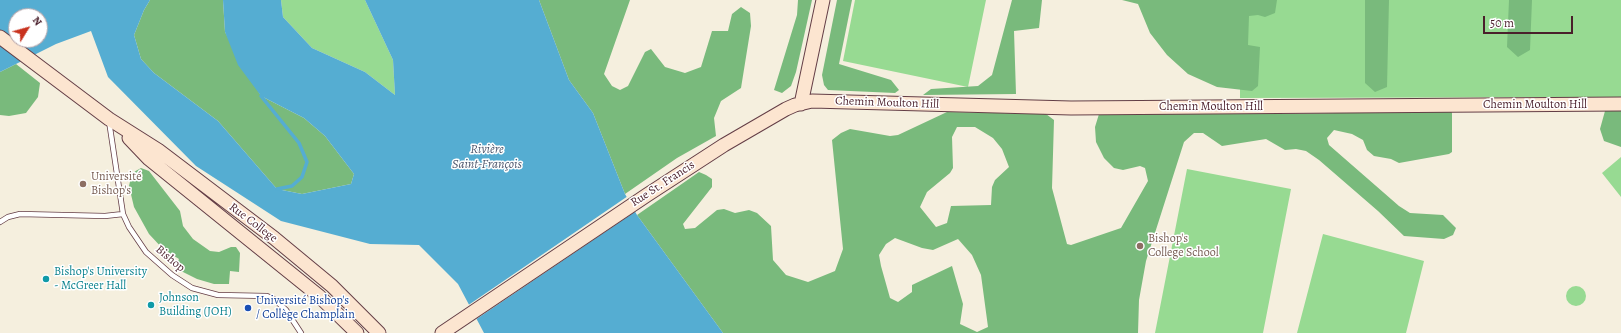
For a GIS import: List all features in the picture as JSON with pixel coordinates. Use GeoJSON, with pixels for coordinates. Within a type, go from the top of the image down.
{"type":"FeatureCollection","features":[{"type":"Feature","properties":{"kind":"street"},"geometry":{"type":"LineString","coordinates":[[801,104],[823,0]]}},
{"type":"Feature","properties":{"kind":"street","name":"Rue College"},"geometry":{"type":"LineString","coordinates":[[0,37],[112,122],[158,150],[280,242],[332,286],[379,333]]}},
{"type":"Feature","properties":{"kind":"street","name":"Chemin Moulton Hill"},"geometry":{"type":"LineString","coordinates":[[801,104],[812,101],[825,101],[1071,108],[1621,104]]}},
{"type":"Feature","properties":{"kind":"street","name":"Rue St. Francis"},"geometry":{"type":"LineString","coordinates":[[442,333],[647,195],[747,130],[786,109],[801,104]]}},
{"type":"Feature","properties":{"kind":"street","name":"Rue College"},"geometry":{"type":"LineString","coordinates":[[112,122],[149,159],[309,287],[356,333]]}},
{"type":"Feature","properties":{"kind":"lane","name":"Bishop"},"geometry":{"type":"LineString","coordinates":[[112,122],[123,214],[129,228],[146,252],[172,276],[192,288],[218,295],[267,296],[280,303],[301,333]]}},
{"type":"Feature","properties":{"kind":"lane"},"geometry":{"type":"LineString","coordinates":[[0,222],[8,217],[20,214],[105,216],[123,214]]}},
{"type":"Feature","properties":{"kind":"green space"},"geometry":{"type":"Polygon","coordinates":[[[150,0],[223,0],[225,32],[261,96],[304,118],[325,136],[354,174],[351,184],[302,194],[277,189],[218,121],[154,73],[141,59],[134,35],[144,10],[150,0]]]}},
{"type":"Feature","properties":{"kind":"green space"},"geometry":{"type":"Polygon","coordinates":[[[281,0],[365,0],[393,60],[395,95],[365,72],[312,48],[283,17],[281,0]]]}},
{"type":"Feature","properties":{"kind":"green space"},"geometry":{"type":"Polygon","coordinates":[[[539,0],[630,0],[604,74],[612,86],[620,90],[628,86],[645,52],[651,49],[665,67],[685,73],[701,67],[712,31],[728,31],[732,14],[741,7],[750,13],[751,26],[741,88],[721,101],[714,118],[716,136],[677,158],[625,194],[593,113],[569,80],[539,0]]]}},
{"type":"Feature","properties":{"kind":"green space"},"geometry":{"type":"Polygon","coordinates":[[[798,0],[812,0],[796,72],[791,86],[782,93],[774,90],[797,15],[798,0]]]}},
{"type":"Feature","properties":{"kind":"green space"},"geometry":{"type":"Polygon","coordinates":[[[837,0],[852,0],[839,64],[891,80],[899,90],[895,93],[828,90],[824,85],[822,75],[837,0]]]}},
{"type":"Feature","properties":{"kind":"green space"},"geometry":{"type":"Polygon","coordinates":[[[855,0],[986,0],[968,87],[843,61],[855,0]]]}},
{"type":"Feature","properties":{"kind":"green space"},"geometry":{"type":"Polygon","coordinates":[[[1012,0],[1042,0],[1039,28],[1014,31],[1016,94],[923,95],[931,89],[978,86],[992,75],[1012,0]]]}},
{"type":"Feature","properties":{"kind":"green space"},"geometry":{"type":"Polygon","coordinates":[[[1122,0],[1277,0],[1275,13],[1265,17],[1258,15],[1249,16],[1248,45],[1260,47],[1258,86],[1252,91],[1217,87],[1188,74],[1167,55],[1150,33],[1138,4],[1122,0]]]}},
{"type":"Feature","properties":{"kind":"green space"},"geometry":{"type":"Polygon","coordinates":[[[1240,0],[1621,0],[1621,97],[1240,98],[1240,0]]]}},
{"type":"Feature","properties":{"kind":"green space"},"geometry":{"type":"Polygon","coordinates":[[[1365,0],[1389,0],[1387,87],[1375,92],[1365,83],[1365,0]]]}},
{"type":"Feature","properties":{"kind":"green space"},"geometry":{"type":"Polygon","coordinates":[[[1509,0],[1532,0],[1530,50],[1518,57],[1507,47],[1509,0]]]}},
{"type":"Feature","properties":{"kind":"green space"},"geometry":{"type":"Polygon","coordinates":[[[16,64],[40,83],[38,97],[26,113],[9,116],[0,115],[0,72],[16,64]]]}},
{"type":"Feature","properties":{"kind":"green space"},"geometry":{"type":"Polygon","coordinates":[[[1451,111],[1452,152],[1449,154],[1399,163],[1391,159],[1374,156],[1367,150],[1363,140],[1352,134],[1334,130],[1327,138],[1329,145],[1399,206],[1410,213],[1443,215],[1456,228],[1453,235],[1444,239],[1404,236],[1378,211],[1319,160],[1306,151],[1296,149],[1285,150],[1266,139],[1222,146],[1203,133],[1194,133],[1184,142],[1146,261],[1139,300],[1138,333],[723,333],[637,215],[699,172],[712,179],[712,187],[683,224],[685,229],[695,228],[717,210],[724,209],[735,213],[749,210],[757,213],[771,226],[773,260],[786,275],[808,282],[835,271],[843,249],[832,140],[841,133],[850,129],[890,136],[898,135],[947,112],[1046,114],[1054,120],[1052,188],[1067,244],[1071,245],[1121,228],[1148,181],[1145,168],[1140,166],[1123,170],[1114,168],[1104,158],[1096,142],[1095,127],[1099,114],[1280,114],[1451,111]],[[957,127],[952,137],[953,168],[950,173],[927,192],[920,207],[936,227],[947,223],[951,206],[991,205],[992,187],[995,180],[1009,167],[1002,149],[993,138],[975,127],[957,127]],[[895,238],[886,244],[879,255],[890,298],[898,302],[912,292],[912,285],[952,266],[963,304],[960,324],[977,332],[988,327],[981,275],[972,255],[958,239],[933,250],[922,248],[895,238]]]}},
{"type":"Feature","properties":{"kind":"green space"},"geometry":{"type":"Polygon","coordinates":[[[1605,111],[1621,111],[1621,147],[1604,141],[1600,129],[1605,111]]]}},
{"type":"Feature","properties":{"kind":"green space"},"geometry":{"type":"Polygon","coordinates":[[[1621,157],[1621,197],[1602,173],[1621,157]]]}},
{"type":"Feature","properties":{"kind":"green space"},"geometry":{"type":"Polygon","coordinates":[[[141,168],[149,171],[180,211],[183,226],[193,239],[210,251],[219,252],[231,247],[236,247],[240,253],[239,272],[230,271],[229,284],[214,284],[197,279],[175,268],[179,259],[163,249],[149,234],[134,207],[129,186],[132,173],[141,168]]]}},
{"type":"Feature","properties":{"kind":"green space"},"geometry":{"type":"Polygon","coordinates":[[[1187,169],[1291,189],[1263,333],[1155,333],[1187,169]]]}},
{"type":"Feature","properties":{"kind":"green space"},"geometry":{"type":"Polygon","coordinates":[[[1323,234],[1424,261],[1406,333],[1297,333],[1323,234]]]}},
{"type":"Feature","properties":{"kind":"green space"},"geometry":{"type":"Polygon","coordinates":[[[1576,286],[1583,289],[1586,296],[1583,303],[1576,306],[1569,303],[1566,296],[1569,289],[1576,286]]]}},
{"type":"Feature","properties":{"kind":"water","name":"Rivière Saint-François"},"geometry":{"type":"Polygon","coordinates":[[[0,0],[150,0],[144,10],[134,35],[141,59],[154,73],[218,121],[277,189],[302,194],[351,184],[354,174],[325,136],[304,118],[261,96],[238,65],[225,32],[223,0],[281,0],[283,17],[312,48],[365,72],[395,95],[393,60],[365,0],[539,0],[569,80],[593,113],[625,194],[637,215],[723,333],[484,333],[458,284],[419,245],[370,244],[281,221],[196,166],[108,77],[91,31],[48,48],[0,72],[0,0]]]}},
{"type":"Feature","properties":{"kind":"pier"},"geometry":{"type":"Polygon","coordinates":[[[628,196],[636,211],[475,320],[467,306],[628,196]]]}},
{"type":"Feature","properties":{"kind":"waterway"},"geometry":{"type":"LineString","coordinates":[[261,96],[299,143],[307,162],[302,177],[292,186],[277,189]]}},
{"type":"Feature","properties":{"kind":"place","name":"Université Bishop's"},"geometry":{"type":"Point","coordinates":[83,184]}},
{"type":"Feature","properties":{"kind":"place","name":"Bishop's College School"},"geometry":{"type":"Point","coordinates":[1140,246]}},
{"type":"Feature","properties":{"kind":"place","name":"Bishop's University - McGreer Hall"},"geometry":{"type":"Point","coordinates":[46,279]}},
{"type":"Feature","properties":{"kind":"place","name":"Johnson Building (JOH)"},"geometry":{"type":"Point","coordinates":[151,305]}},
{"type":"Feature","properties":{"kind":"place","name":"Université Bishop's / Collège Champlain"},"geometry":{"type":"Point","coordinates":[248,308]}}]}
